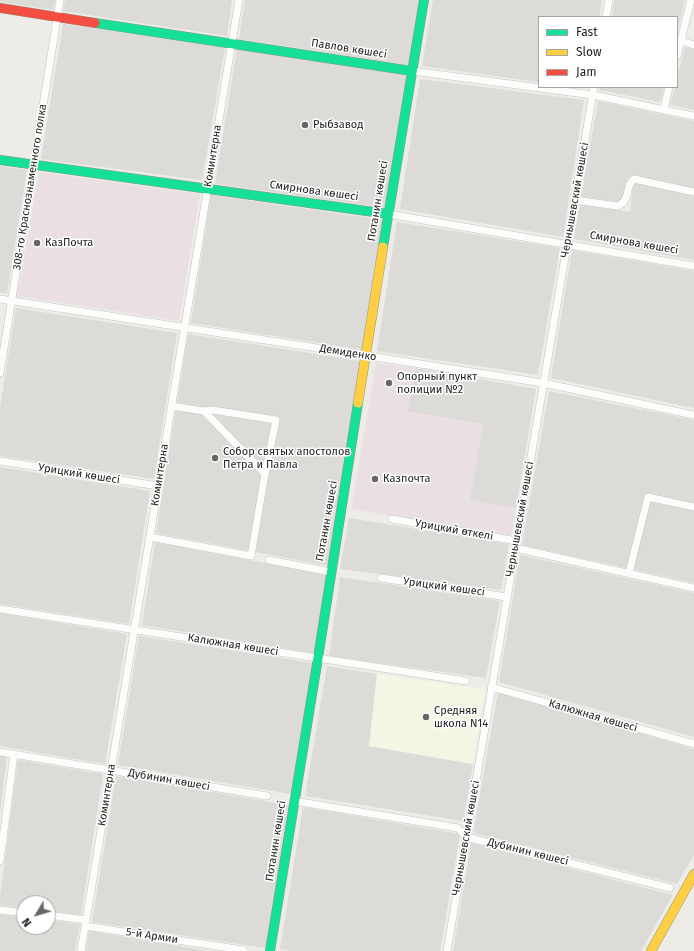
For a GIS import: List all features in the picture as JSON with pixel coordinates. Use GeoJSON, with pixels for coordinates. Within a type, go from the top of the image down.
{"type":"FeatureCollection","features":[{"type":"Feature","properties":{"kind":"main road","name":"Потанин көшесі"},"geometry":{"type":"LineString","coordinates":[[270,951],[388,214],[424,0]]}},
{"type":"Feature","properties":{"kind":"main road","name":"Павлов көшесі"},"geometry":{"type":"LineString","coordinates":[[0,8],[412,71]]}},
{"type":"Feature","properties":{"kind":"main road","name":"Смирнова көшесі"},"geometry":{"type":"LineString","coordinates":[[0,160],[388,214]]}},
{"type":"Feature","properties":{"kind":"main road"},"geometry":{"type":"LineString","coordinates":[[651,951],[694,874]]}},
{"type":"Feature","properties":{"kind":"street","name":"308-го Краснознаменного полка"},"geometry":{"type":"LineString","coordinates":[[0,373],[60,0]]}},
{"type":"Feature","properties":{"kind":"street","name":"Коминтерна"},"geometry":{"type":"LineString","coordinates":[[81,951],[239,0]]}},
{"type":"Feature","properties":{"kind":"street"},"geometry":{"type":"LineString","coordinates":[[606,16],[609,0]]}},
{"type":"Feature","properties":{"kind":"street"},"geometry":{"type":"LineString","coordinates":[[678,52],[691,0]]}},
{"type":"Feature","properties":{"kind":"street"},"geometry":{"type":"LineString","coordinates":[[681,42],[694,45]]}},
{"type":"Feature","properties":{"kind":"street","name":"Павлов көшесі"},"geometry":{"type":"LineString","coordinates":[[412,71],[538,88]]}},
{"type":"Feature","properties":{"kind":"street","name":"Павлов көшесі"},"geometry":{"type":"LineString","coordinates":[[540,88],[593,95],[694,116]]}},
{"type":"Feature","properties":{"kind":"street","name":"Чернышевский көшесі"},"geometry":{"type":"LineString","coordinates":[[447,951],[594,88]]}},
{"type":"Feature","properties":{"kind":"street"},"geometry":{"type":"LineString","coordinates":[[664,109],[669,88]]}},
{"type":"Feature","properties":{"kind":"street"},"geometry":{"type":"LineString","coordinates":[[575,200],[617,206],[623,203],[626,199],[630,182],[634,179],[694,192]]}},
{"type":"Feature","properties":{"kind":"street","name":"Смирнова көшесі"},"geometry":{"type":"LineString","coordinates":[[388,214],[694,266]]}},
{"type":"Feature","properties":{"kind":"street","name":"Демиденко"},"geometry":{"type":"LineString","coordinates":[[0,299],[544,383],[694,415]]}},
{"type":"Feature","properties":{"kind":"street"},"geometry":{"type":"LineString","coordinates":[[150,537],[251,556],[276,420],[212,410],[204,411],[171,406]]}},
{"type":"Feature","properties":{"kind":"street"},"geometry":{"type":"LineString","coordinates":[[204,411],[265,474]]}},
{"type":"Feature","properties":{"kind":"street","name":"Урицкий көшесі"},"geometry":{"type":"LineString","coordinates":[[0,461],[158,486]]}},
{"type":"Feature","properties":{"kind":"street"},"geometry":{"type":"LineString","coordinates":[[629,573],[648,497],[694,507]]}},
{"type":"Feature","properties":{"kind":"street","name":"Урицкий өткелі"},"geometry":{"type":"LineString","coordinates":[[392,519],[516,545],[694,588]]}},
{"type":"Feature","properties":{"kind":"street"},"geometry":{"type":"LineString","coordinates":[[269,560],[331,572]]}},
{"type":"Feature","properties":{"kind":"street","name":"Урицкий көшесі"},"geometry":{"type":"LineString","coordinates":[[381,578],[507,597]]}},
{"type":"Feature","properties":{"kind":"street","name":"Калюжная көшесі"},"geometry":{"type":"LineString","coordinates":[[0,609],[466,681]]}},
{"type":"Feature","properties":{"kind":"street","name":"Калюжная көшесі"},"geometry":{"type":"LineString","coordinates":[[491,687],[694,744]]}},
{"type":"Feature","properties":{"kind":"street","name":"Дубинин көшесі"},"geometry":{"type":"LineString","coordinates":[[0,752],[267,796]]}},
{"type":"Feature","properties":{"kind":"street"},"geometry":{"type":"LineString","coordinates":[[0,861],[14,754]]}},
{"type":"Feature","properties":{"kind":"street","name":"Дубинин көшесі"},"geometry":{"type":"LineString","coordinates":[[294,801],[458,828],[466,836],[670,888]]}},
{"type":"Feature","properties":{"kind":"street"},"geometry":{"type":"LineString","coordinates":[[0,910],[16,912]]}},
{"type":"Feature","properties":{"kind":"street","name":"5-й Армии"},"geometry":{"type":"LineString","coordinates":[[56,917],[243,950]]}},
{"type":"Feature","properties":{"kind":"shaded area"},"geometry":{"type":"Polygon","coordinates":[[[0,0],[55,0],[53,10],[0,2],[0,0]]]}},
{"type":"Feature","properties":{"kind":"shaded area"},"geometry":{"type":"Polygon","coordinates":[[[65,0],[232,0],[227,36],[63,11],[65,0]]]}},
{"type":"Feature","properties":{"kind":"shaded area"},"geometry":{"type":"Polygon","coordinates":[[[245,0],[419,0],[409,65],[239,39],[245,0]]]}},
{"type":"Feature","properties":{"kind":"shaded area"},"geometry":{"type":"Polygon","coordinates":[[[433,0],[602,0],[599,16],[538,16],[538,82],[422,66],[433,0]]]}},
{"type":"Feature","properties":{"kind":"shaded area"},"geometry":{"type":"Polygon","coordinates":[[[614,0],[685,0],[678,30],[678,16],[612,16],[614,0]]]}},
{"type":"Feature","properties":{"kind":"shaded area"},"geometry":{"type":"Polygon","coordinates":[[[63,24],[225,48],[202,180],[41,159],[63,24]]]}},
{"type":"Feature","properties":{"kind":"shaded area"},"geometry":{"type":"Polygon","coordinates":[[[685,47],[694,49],[694,110],[670,105],[675,88],[678,88],[678,74],[685,47]]]}},
{"type":"Feature","properties":{"kind":"shaded area"},"geometry":{"type":"Polygon","coordinates":[[[237,49],[407,75],[386,208],[215,184],[237,49]]]}},
{"type":"Feature","properties":{"kind":"shaded area"},"geometry":{"type":"Polygon","coordinates":[[[420,79],[584,100],[563,237],[400,209],[420,79]]]}},
{"type":"Feature","properties":{"kind":"shaded area"},"geometry":{"type":"Polygon","coordinates":[[[600,88],[664,88],[660,102],[599,90],[600,88]]]}},
{"type":"Feature","properties":{"kind":"shaded area"},"geometry":{"type":"Polygon","coordinates":[[[598,101],[694,121],[694,189],[632,176],[627,180],[623,198],[617,202],[581,197],[598,101]]]}},
{"type":"Feature","properties":{"kind":"shaded area"},"geometry":{"type":"Polygon","coordinates":[[[0,166],[27,170],[7,294],[0,293],[0,166]]]}},
{"type":"Feature","properties":{"kind":"shaded area"},"geometry":{"type":"Polygon","coordinates":[[[39,172],[200,194],[179,321],[17,296],[39,172]]]}},
{"type":"Feature","properties":{"kind":"shaded area"},"geometry":{"type":"Polygon","coordinates":[[[636,183],[694,195],[694,260],[574,239],[580,204],[630,212],[633,185],[636,183]]]}},
{"type":"Feature","properties":{"kind":"shaded area"},"geometry":{"type":"Polygon","coordinates":[[[211,195],[384,220],[364,350],[191,323],[211,195]]]}},
{"type":"Feature","properties":{"kind":"shaded area"},"geometry":{"type":"Polygon","coordinates":[[[397,222],[560,248],[538,375],[377,351],[397,222]]]}},
{"type":"Feature","properties":{"kind":"shaded area"},"geometry":{"type":"Polygon","coordinates":[[[572,250],[694,271],[694,408],[551,378],[572,250]]]}},
{"type":"Feature","properties":{"kind":"shaded area"},"geometry":{"type":"Polygon","coordinates":[[[16,308],[177,333],[154,479],[0,456],[0,408],[16,308]]]}},
{"type":"Feature","properties":{"kind":"shaded area"},"geometry":{"type":"Polygon","coordinates":[[[188,334],[361,361],[329,566],[156,533],[188,334]]]}},
{"type":"Feature","properties":{"kind":"shaded area"},"geometry":{"type":"Polygon","coordinates":[[[376,363],[415,368],[408,411],[483,424],[470,500],[516,508],[511,536],[351,509],[376,363]]]}},
{"type":"Feature","properties":{"kind":"shaded area"},"geometry":{"type":"Polygon","coordinates":[[[415,368],[536,389],[516,508],[470,500],[407,411],[415,368]]]}},
{"type":"Feature","properties":{"kind":"shaded area"},"geometry":{"type":"Polygon","coordinates":[[[549,391],[694,420],[694,583],[522,545],[549,391]]]}},
{"type":"Feature","properties":{"kind":"shaded area"},"geometry":{"type":"Polygon","coordinates":[[[0,467],[150,491],[129,624],[0,604],[0,467]]]}},
{"type":"Feature","properties":{"kind":"shaded area"},"geometry":{"type":"Polygon","coordinates":[[[349,518],[509,544],[501,590],[340,569],[349,518]]]}},
{"type":"Feature","properties":{"kind":"shaded area"},"geometry":{"type":"Polygon","coordinates":[[[155,542],[327,575],[314,653],[142,625],[155,542]]]}},
{"type":"Feature","properties":{"kind":"shaded area"},"geometry":{"type":"Polygon","coordinates":[[[520,555],[694,593],[694,737],[499,682],[520,555]]]}},
{"type":"Feature","properties":{"kind":"shaded area"},"geometry":{"type":"Polygon","coordinates":[[[340,577],[500,601],[486,678],[329,656],[340,577]]]}},
{"type":"Feature","properties":{"kind":"shaded area"},"geometry":{"type":"Polygon","coordinates":[[[0,613],[127,634],[105,764],[0,746],[0,613]]]}},
{"type":"Feature","properties":{"kind":"shaded area"},"geometry":{"type":"Polygon","coordinates":[[[139,636],[313,663],[291,794],[118,765],[139,636]]]}},
{"type":"Feature","properties":{"kind":"shaded area"},"geometry":{"type":"Polygon","coordinates":[[[327,666],[377,674],[369,746],[473,764],[463,821],[305,796],[327,666]]]}},
{"type":"Feature","properties":{"kind":"shaded area","name":"Средняя школа N14"},"geometry":{"type":"Polygon","coordinates":[[[377,674],[485,689],[473,764],[369,746],[377,674]]]}},
{"type":"Feature","properties":{"kind":"shaded area"},"geometry":{"type":"Polygon","coordinates":[[[498,692],[694,749],[694,855],[677,884],[473,833],[498,692]]]}},
{"type":"Feature","properties":{"kind":"shaded area"},"geometry":{"type":"Polygon","coordinates":[[[0,755],[7,756],[0,814],[0,755]]]}},
{"type":"Feature","properties":{"kind":"shaded area"},"geometry":{"type":"Polygon","coordinates":[[[18,760],[103,774],[81,915],[56,912],[56,895],[16,895],[16,907],[0,905],[18,760]]]}},
{"type":"Feature","properties":{"kind":"shaded area"},"geometry":{"type":"Polygon","coordinates":[[[116,776],[289,805],[266,948],[92,922],[116,776]]]}},
{"type":"Feature","properties":{"kind":"shaded area"},"geometry":{"type":"Polygon","coordinates":[[[303,807],[460,834],[440,951],[291,951],[280,949],[303,807]]]}},
{"type":"Feature","properties":{"kind":"shaded area"},"geometry":{"type":"Polygon","coordinates":[[[471,843],[673,895],[641,951],[453,951],[471,843]]]}},
{"type":"Feature","properties":{"kind":"shaded area"},"geometry":{"type":"Polygon","coordinates":[[[0,914],[16,916],[16,935],[56,935],[56,921],[80,924],[75,951],[0,951],[0,914]]]}},
{"type":"Feature","properties":{"kind":"shaded area"},"geometry":{"type":"Polygon","coordinates":[[[89,931],[210,951],[86,951],[89,931]]]}},
{"type":"Feature","properties":{"kind":"traffic: fast"},"geometry":{"type":"LineString","coordinates":[[383,247],[424,0]]}},
{"type":"Feature","properties":{"kind":"traffic: fast"},"geometry":{"type":"LineString","coordinates":[[95,23],[412,71]]}},
{"type":"Feature","properties":{"kind":"traffic: fast"},"geometry":{"type":"LineString","coordinates":[[0,160],[388,214]]}},
{"type":"Feature","properties":{"kind":"traffic: fast"},"geometry":{"type":"LineString","coordinates":[[270,951],[358,403]]}},
{"type":"Feature","properties":{"kind":"traffic: slow"},"geometry":{"type":"LineString","coordinates":[[358,403],[383,247]]}},
{"type":"Feature","properties":{"kind":"traffic: slow"},"geometry":{"type":"LineString","coordinates":[[651,951],[694,874]]}},
{"type":"Feature","properties":{"kind":"traffic: jam"},"geometry":{"type":"LineString","coordinates":[[0,8],[95,23]]}},
{"type":"Feature","properties":{"kind":"place","name":"Рыбзавод"},"geometry":{"type":"Point","coordinates":[305,125]}},
{"type":"Feature","properties":{"kind":"place","name":"КазПочта"},"geometry":{"type":"Point","coordinates":[37,243]}},
{"type":"Feature","properties":{"kind":"place","name":"Опорный пункт полиции №2"},"geometry":{"type":"Point","coordinates":[389,383]}},
{"type":"Feature","properties":{"kind":"place","name":"Собор святых апостолов Петра и Павла"},"geometry":{"type":"Point","coordinates":[215,458]}},
{"type":"Feature","properties":{"kind":"place","name":"Казпочта"},"geometry":{"type":"Point","coordinates":[375,479]}},
{"type":"Feature","properties":{"kind":"place","name":"Средняя школа N14"},"geometry":{"type":"Point","coordinates":[426,717]}}]}
